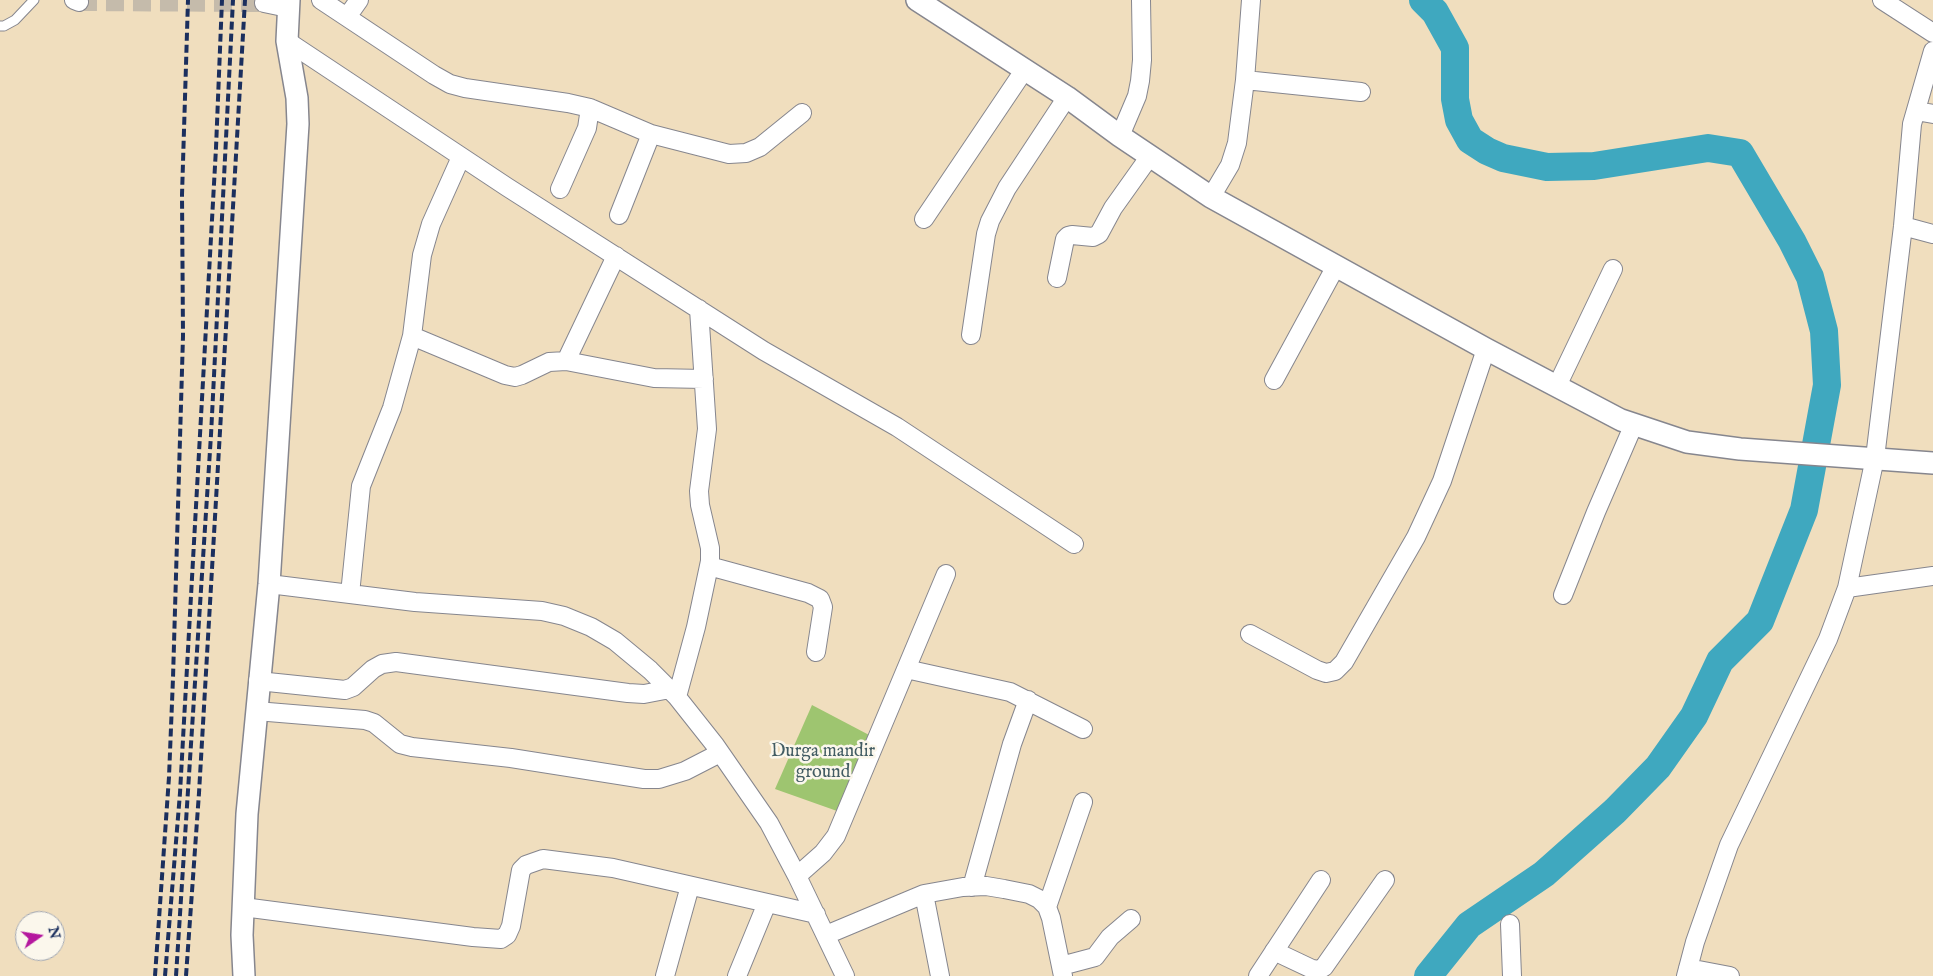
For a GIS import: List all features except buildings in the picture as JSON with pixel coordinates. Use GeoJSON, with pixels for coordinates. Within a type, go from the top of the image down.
{"type":"FeatureCollection","features":[{"type":"Feature","properties":{"kind":"street"},"geometry":{"type":"LineString","coordinates":[[322,0],[434,76],[450,84],[590,108],[650,134],[729,154],[746,153],[760,147],[802,113]]}},
{"type":"Feature","properties":{"kind":"street"},"geometry":{"type":"LineString","coordinates":[[347,17],[359,0]]}},
{"type":"Feature","properties":{"kind":"street"},"geometry":{"type":"LineString","coordinates":[[917,0],[1067,97],[1120,136],[1212,197],[1486,349],[1621,420],[1687,442],[1740,449],[1933,463]]}},
{"type":"Feature","properties":{"kind":"street"},"geometry":{"type":"LineString","coordinates":[[1120,136],[1137,96],[1140,81],[1142,60],[1141,0]]}},
{"type":"Feature","properties":{"kind":"street"},"geometry":{"type":"LineString","coordinates":[[1212,197],[1234,154],[1244,80],[1251,0]]}},
{"type":"Feature","properties":{"kind":"street"},"geometry":{"type":"LineString","coordinates":[[1882,0],[1933,33]]}},
{"type":"Feature","properties":{"kind":"street"},"geometry":{"type":"LineString","coordinates":[[244,976],[243,907],[247,814],[258,681],[269,584],[298,124],[297,98],[287,41],[289,4],[264,3]]}},
{"type":"Feature","properties":{"kind":"street"},"geometry":{"type":"LineString","coordinates":[[287,41],[461,157],[764,351],[897,427],[1074,544]]}},
{"type":"Feature","properties":{"kind":"street"},"geometry":{"type":"LineString","coordinates":[[1730,976],[1687,972],[1695,942],[1729,844],[1828,639],[1846,588],[1875,458],[1903,226],[1912,124],[1924,113],[1933,51]]}},
{"type":"Feature","properties":{"kind":"street"},"geometry":{"type":"LineString","coordinates":[[924,220],[1025,69]]}},
{"type":"Feature","properties":{"kind":"street"},"geometry":{"type":"LineString","coordinates":[[1244,80],[1361,92]]}},
{"type":"Feature","properties":{"kind":"street"},"geometry":{"type":"LineString","coordinates":[[970,335],[986,234],[990,220],[1007,188],[1067,97]]}},
{"type":"Feature","properties":{"kind":"street"},"geometry":{"type":"LineString","coordinates":[[560,189],[587,128],[590,108]]}},
{"type":"Feature","properties":{"kind":"street"},"geometry":{"type":"LineString","coordinates":[[619,215],[650,134]]}},
{"type":"Feature","properties":{"kind":"street"},"geometry":{"type":"LineString","coordinates":[[1057,278],[1065,239],[1072,235],[1093,237],[1099,234],[1113,208],[1150,156]]}},
{"type":"Feature","properties":{"kind":"street"},"geometry":{"type":"LineString","coordinates":[[350,594],[361,486],[392,408],[412,336],[422,255],[431,224],[461,157]]}},
{"type":"Feature","properties":{"kind":"street"},"geometry":{"type":"LineString","coordinates":[[1903,226],[1933,234]]}},
{"type":"Feature","properties":{"kind":"street"},"geometry":{"type":"LineString","coordinates":[[566,361],[616,256]]}},
{"type":"Feature","properties":{"kind":"street"},"geometry":{"type":"LineString","coordinates":[[1274,380],[1336,266]]}},
{"type":"Feature","properties":{"kind":"street"},"geometry":{"type":"LineString","coordinates":[[1557,386],[1613,269]]}},
{"type":"Feature","properties":{"kind":"street"},"geometry":{"type":"LineString","coordinates":[[673,693],[696,627],[709,566],[710,548],[702,515],[699,491],[706,429],[699,309]]}},
{"type":"Feature","properties":{"kind":"street"},"geometry":{"type":"LineString","coordinates":[[412,336],[515,377],[522,376],[549,362],[566,361],[654,378],[704,379]]}},
{"type":"Feature","properties":{"kind":"street"},"geometry":{"type":"LineString","coordinates":[[1250,634],[1326,673],[1335,671],[1344,662],[1416,537],[1442,481],[1486,349]]}},
{"type":"Feature","properties":{"kind":"street"},"geometry":{"type":"LineString","coordinates":[[1563,595],[1634,424]]}},
{"type":"Feature","properties":{"kind":"street"},"geometry":{"type":"LineString","coordinates":[[709,566],[808,593],[820,599],[823,606],[816,652]]}},
{"type":"Feature","properties":{"kind":"street"},"geometry":{"type":"LineString","coordinates":[[797,876],[823,853],[836,836],[946,574]]}},
{"type":"Feature","properties":{"kind":"street"},"geometry":{"type":"LineString","coordinates":[[1846,588],[1933,576]]}},
{"type":"Feature","properties":{"kind":"street"},"geometry":{"type":"LineString","coordinates":[[269,584],[415,602],[542,611],[564,616],[591,627],[615,641],[650,670],[673,693],[720,753],[769,823],[816,914],[845,976]]}},
{"type":"Feature","properties":{"kind":"street"},"geometry":{"type":"LineString","coordinates":[[258,681],[345,690],[382,664],[396,662],[628,693],[673,693]]}},
{"type":"Feature","properties":{"kind":"street"},"geometry":{"type":"LineString","coordinates":[[906,669],[1010,692],[1083,729]]}},
{"type":"Feature","properties":{"kind":"street"},"geometry":{"type":"LineString","coordinates":[[972,887],[1012,744],[1028,700]]}},
{"type":"Feature","properties":{"kind":"street"},"geometry":{"type":"LineString","coordinates":[[256,711],[365,720],[374,723],[400,744],[412,747],[512,758],[644,778],[659,779],[678,774],[720,753]]}},
{"type":"Feature","properties":{"kind":"street"},"geometry":{"type":"LineString","coordinates":[[1047,907],[1083,802]]}},
{"type":"Feature","properties":{"kind":"street"},"geometry":{"type":"LineString","coordinates":[[243,907],[501,939],[507,935],[511,926],[521,870],[534,861],[543,859],[613,868],[816,914]]}},
{"type":"Feature","properties":{"kind":"street"},"geometry":{"type":"LineString","coordinates":[[1258,976],[1320,880]]}},
{"type":"Feature","properties":{"kind":"street"},"geometry":{"type":"LineString","coordinates":[[1274,951],[1312,969],[1319,970],[1324,967],[1385,880]]}},
{"type":"Feature","properties":{"kind":"street"},"geometry":{"type":"LineString","coordinates":[[665,976],[690,886]]}},
{"type":"Feature","properties":{"kind":"street"},"geometry":{"type":"LineString","coordinates":[[826,935],[924,894],[986,886],[1029,894],[1039,899],[1047,907],[1062,971],[1095,957],[1110,937],[1131,919]]}},
{"type":"Feature","properties":{"kind":"street"},"geometry":{"type":"LineString","coordinates":[[924,894],[940,976]]}},
{"type":"Feature","properties":{"kind":"street"},"geometry":{"type":"LineString","coordinates":[[738,976],[768,903]]}},
{"type":"Feature","properties":{"kind":"street"},"geometry":{"type":"LineString","coordinates":[[1510,924],[1512,976]]}},
{"type":"Feature","properties":{"kind":"lane"},"geometry":{"type":"LineString","coordinates":[[0,26],[15,20],[34,0]]}},
{"type":"Feature","properties":{"kind":"green space","name":"Durga mandir ground"},"geometry":{"type":"Polygon","coordinates":[[[812,705],[871,736],[837,811],[775,789],[812,705]]]}},
{"type":"Feature","properties":{"kind":"waterway"},"geometry":{"type":"LineString","coordinates":[[1423,0],[1435,12],[1455,48],[1455,99],[1459,120],[1470,140],[1487,151],[1503,158],[1547,167],[1594,166],[1708,148],[1740,153],[1792,241],[1810,277],[1824,331],[1827,385],[1804,510],[1760,621],[1720,661],[1694,716],[1658,767],[1615,811],[1544,874],[1469,925],[1428,976]]}},
{"type":"Feature","properties":{"kind":"tunnel"},"geometry":{"type":"LineString","coordinates":[[79,2],[264,3]]}},
{"type":"Feature","properties":{"kind":"railway"},"geometry":{"type":"LineString","coordinates":[[155,976],[169,777],[173,678],[183,336],[182,195],[188,0]]}},
{"type":"Feature","properties":{"kind":"railway"},"geometry":{"type":"LineString","coordinates":[[165,976],[180,793],[216,148],[222,0]]}},
{"type":"Feature","properties":{"kind":"railway"},"geometry":{"type":"LineString","coordinates":[[176,976],[211,435],[233,0]]}},
{"type":"Feature","properties":{"kind":"railway"},"geometry":{"type":"LineString","coordinates":[[186,976],[199,793],[245,0]]}}]}
